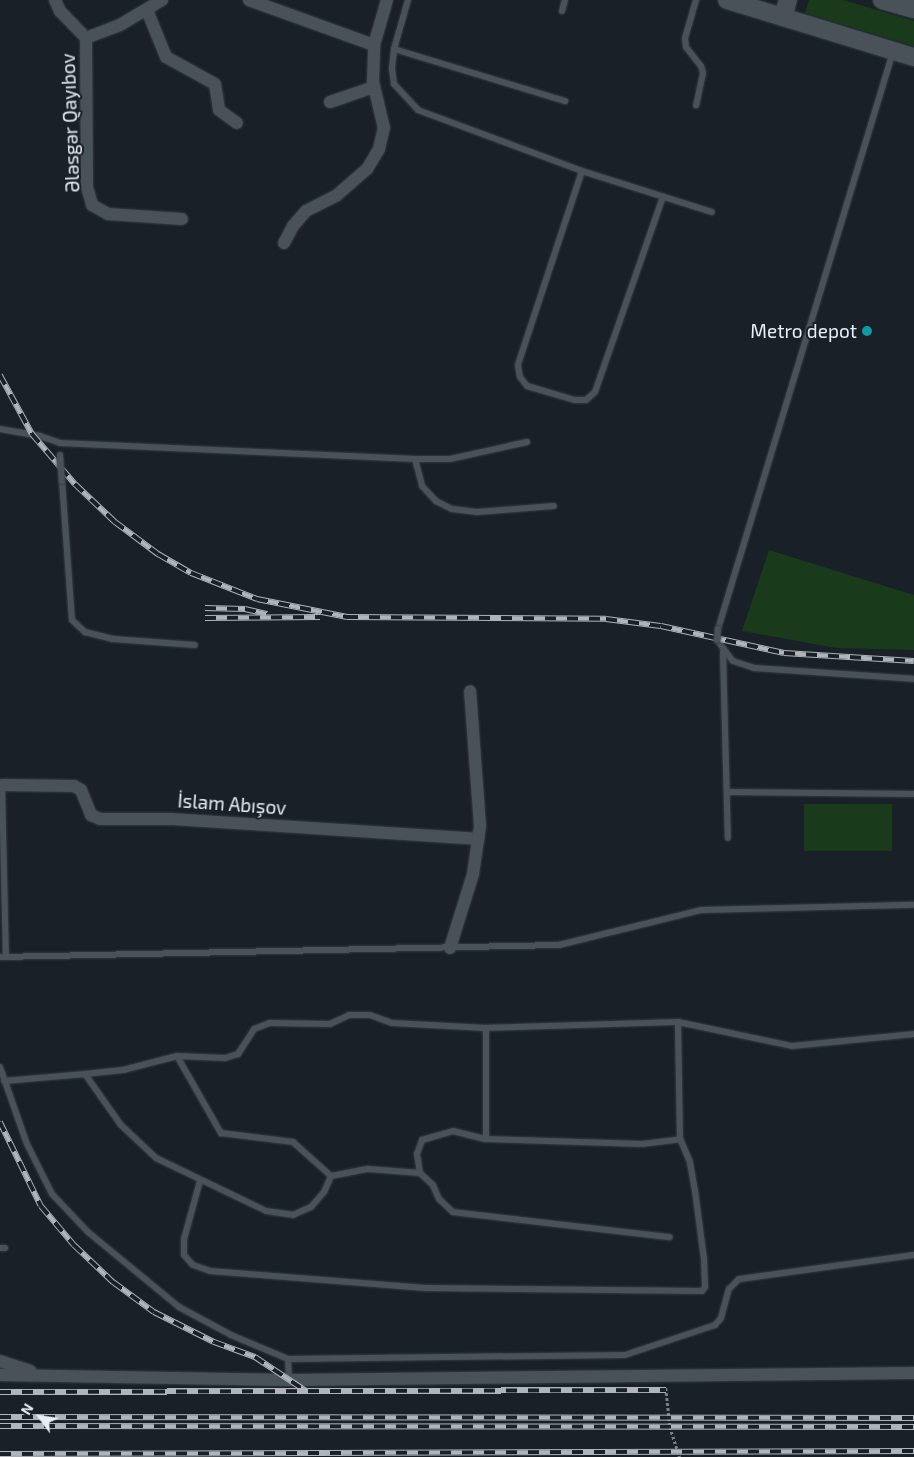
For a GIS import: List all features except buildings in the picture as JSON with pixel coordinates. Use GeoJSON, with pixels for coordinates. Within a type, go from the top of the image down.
{"type":"FeatureCollection","features":[{"type":"Feature","properties":{"kind":"main road"},"geometry":{"type":"LineString","coordinates":[[727,0],[914,56]]}},
{"type":"Feature","properties":{"kind":"main road"},"geometry":{"type":"LineString","coordinates":[[783,17],[788,0]]}},
{"type":"Feature","properties":{"kind":"main road"},"geometry":{"type":"LineString","coordinates":[[882,0],[914,9]]}},
{"type":"Feature","properties":{"kind":"street","name":"Ələsgər Qayıbov"},"geometry":{"type":"LineString","coordinates":[[55,0],[60,11],[86,38],[87,187],[92,205],[108,214],[182,219]]}},
{"type":"Feature","properties":{"kind":"street","name":"Ələsgər Qayıbov"},"geometry":{"type":"LineString","coordinates":[[86,38],[147,10],[162,0]]}},
{"type":"Feature","properties":{"kind":"street"},"geometry":{"type":"LineString","coordinates":[[249,0],[374,44]]}},
{"type":"Feature","properties":{"kind":"street"},"geometry":{"type":"LineString","coordinates":[[284,242],[293,226],[306,211],[337,195],[367,169],[379,148],[384,128],[374,87],[374,44],[387,0]]}},
{"type":"Feature","properties":{"kind":"street"},"geometry":{"type":"LineString","coordinates":[[147,10],[166,57],[215,84],[219,110],[237,123]]}},
{"type":"Feature","properties":{"kind":"street"},"geometry":{"type":"LineString","coordinates":[[330,102],[374,87]]}},
{"type":"Feature","properties":{"kind":"street"},"geometry":{"type":"LineString","coordinates":[[450,948],[473,874],[478,839],[470,691]]}},
{"type":"Feature","properties":{"kind":"street","name":"İslam Abışov"},"geometry":{"type":"LineString","coordinates":[[2,785],[74,786],[82,790],[91,816],[100,819],[172,819],[478,839]]}},
{"type":"Feature","properties":{"kind":"street"},"geometry":{"type":"LineString","coordinates":[[0,1361],[42,1375]]}},
{"type":"Feature","properties":{"kind":"street"},"geometry":{"type":"LineString","coordinates":[[0,1375],[289,1380],[914,1372]]}},
{"type":"Feature","properties":{"kind":"lane"},"geometry":{"type":"LineString","coordinates":[[408,0],[394,49],[394,84],[418,110],[582,171],[712,212]]}},
{"type":"Feature","properties":{"kind":"lane"},"geometry":{"type":"LineString","coordinates":[[562,11],[565,0]]}},
{"type":"Feature","properties":{"kind":"lane"},"geometry":{"type":"LineString","coordinates":[[696,0],[685,38],[686,47],[701,66],[703,74],[696,105]]}},
{"type":"Feature","properties":{"kind":"lane"},"geometry":{"type":"LineString","coordinates":[[394,49],[565,101]]}},
{"type":"Feature","properties":{"kind":"lane"},"geometry":{"type":"LineString","coordinates":[[894,50],[718,629],[717,640],[723,652],[733,661],[754,668],[914,679]]}},
{"type":"Feature","properties":{"kind":"lane"},"geometry":{"type":"LineString","coordinates":[[582,171],[518,365],[520,377],[527,386],[575,400],[586,400],[595,392],[662,197]]}},
{"type":"Feature","properties":{"kind":"lane"},"geometry":{"type":"LineString","coordinates":[[0,430],[40,436],[60,443],[415,460],[450,459],[527,442]]}},
{"type":"Feature","properties":{"kind":"lane"},"geometry":{"type":"LineString","coordinates":[[60,443],[72,620],[85,632],[113,639],[195,645]]}},
{"type":"Feature","properties":{"kind":"lane"},"geometry":{"type":"LineString","coordinates":[[415,460],[422,486],[436,501],[452,509],[477,512],[554,506]]}},
{"type":"Feature","properties":{"kind":"lane"},"geometry":{"type":"LineString","coordinates":[[723,652],[728,838]]}},
{"type":"Feature","properties":{"kind":"lane"},"geometry":{"type":"LineString","coordinates":[[2,785],[3,957],[559,945],[702,910],[914,905]]}},
{"type":"Feature","properties":{"kind":"lane"},"geometry":{"type":"LineString","coordinates":[[728,792],[914,794]]}},
{"type":"Feature","properties":{"kind":"lane"},"geometry":{"type":"LineString","coordinates":[[4,1081],[123,1070],[177,1056],[225,1058],[238,1054],[254,1029],[270,1024],[330,1024],[349,1016],[370,1015],[392,1023],[486,1028],[678,1022],[792,1046],[914,1034]]}},
{"type":"Feature","properties":{"kind":"lane"},"geometry":{"type":"LineString","coordinates":[[200,1181],[184,1239],[184,1255],[193,1265],[210,1271],[425,1288],[702,1291],[705,1287],[704,1259],[695,1191],[690,1162],[680,1139],[678,1022]]}},
{"type":"Feature","properties":{"kind":"lane"},"geometry":{"type":"LineString","coordinates":[[486,1028],[486,1139]]}},
{"type":"Feature","properties":{"kind":"lane"},"geometry":{"type":"LineString","coordinates":[[177,1056],[221,1133],[293,1142],[331,1176]]}},
{"type":"Feature","properties":{"kind":"lane"},"geometry":{"type":"LineString","coordinates":[[0,1067],[27,1144],[52,1194],[88,1232],[179,1307],[231,1335],[288,1359],[625,1356],[715,1325],[724,1310],[728,1289],[739,1279],[914,1255]]}},
{"type":"Feature","properties":{"kind":"lane"},"geometry":{"type":"LineString","coordinates":[[86,1074],[121,1125],[156,1158],[200,1181],[266,1211],[293,1215],[311,1207],[324,1192],[331,1176]]}},
{"type":"Feature","properties":{"kind":"lane"},"geometry":{"type":"LineString","coordinates":[[420,1173],[417,1154],[422,1140],[453,1131],[486,1139],[642,1144],[680,1139]]}},
{"type":"Feature","properties":{"kind":"lane"},"geometry":{"type":"LineString","coordinates":[[331,1176],[368,1169],[420,1173],[433,1185],[439,1199],[453,1212],[670,1237]]}},
{"type":"Feature","properties":{"kind":"lane"},"geometry":{"type":"LineString","coordinates":[[288,1359],[289,1380]]}},
{"type":"Feature","properties":{"kind":"path"},"geometry":{"type":"LineString","coordinates":[[666,1376],[670,1427],[680,1457]]}},
{"type":"Feature","properties":{"kind":"green space"},"geometry":{"type":"Polygon","coordinates":[[[809,0],[843,0],[914,21],[914,46],[805,13],[809,0]]]}},
{"type":"Feature","properties":{"kind":"green space"},"geometry":{"type":"Polygon","coordinates":[[[769,550],[914,595],[914,650],[836,648],[742,631],[769,550]]]}},
{"type":"Feature","properties":{"kind":"green space"},"geometry":{"type":"Polygon","coordinates":[[[804,804],[892,804],[892,851],[804,851],[804,804]]]}},
{"type":"Feature","properties":{"kind":"railway"},"geometry":{"type":"LineString","coordinates":[[0,375],[32,434],[75,484],[115,522],[158,554],[191,573],[257,599],[347,617],[606,619],[661,626],[784,653],[914,661]]}},
{"type":"Feature","properties":{"kind":"railway"},"geometry":{"type":"LineString","coordinates":[[205,608],[245,609],[267,614]]}},
{"type":"Feature","properties":{"kind":"railway"},"geometry":{"type":"LineString","coordinates":[[205,618],[320,617]]}},
{"type":"Feature","properties":{"kind":"railway"},"geometry":{"type":"LineString","coordinates":[[0,1122],[41,1206],[74,1245],[113,1282],[154,1312],[214,1342],[255,1357],[306,1391]]}},
{"type":"Feature","properties":{"kind":"railway"},"geometry":{"type":"LineString","coordinates":[[0,1392],[666,1390]]}},
{"type":"Feature","properties":{"kind":"railway"},"geometry":{"type":"LineString","coordinates":[[0,1417],[914,1418]]}},
{"type":"Feature","properties":{"kind":"railway"},"geometry":{"type":"LineString","coordinates":[[0,1426],[914,1427]]}},
{"type":"Feature","properties":{"kind":"railway"},"geometry":{"type":"LineString","coordinates":[[0,1454],[914,1451]]}},
{"type":"Feature","properties":{"kind":"place","name":"Metro depot"},"geometry":{"type":"Point","coordinates":[867,331]}}]}
